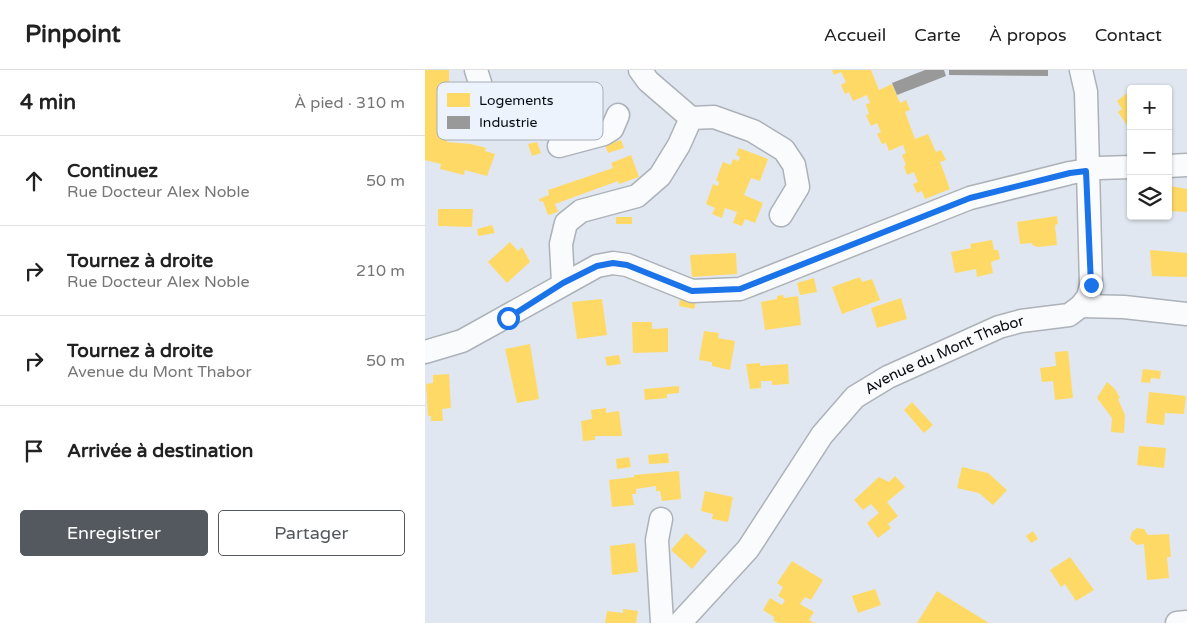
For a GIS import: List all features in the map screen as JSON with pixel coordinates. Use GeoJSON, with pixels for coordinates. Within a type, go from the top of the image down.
{"type":"FeatureCollection","features":[{"type":"Feature","properties":{"kind":"street"},"geometry":{"type":"LineString","coordinates":[[476,70],[480,82]]}},
{"type":"Feature","properties":{"kind":"street"},"geometry":{"type":"LineString","coordinates":[[640,70],[648,81],[691,118],[714,117],[753,131],[784,150],[794,165],[798,187],[781,214]]}},
{"type":"Feature","properties":{"kind":"street"},"geometry":{"type":"LineString","coordinates":[[1081,70],[1086,92],[1086,171],[1091,285],[1088,297],[1081,306]]}},
{"type":"Feature","properties":{"kind":"street"},"geometry":{"type":"LineString","coordinates":[[603,134],[612,129],[618,116]]}},
{"type":"Feature","properties":{"kind":"street"},"geometry":{"type":"LineString","coordinates":[[563,283],[561,244],[566,223],[581,211],[637,196],[660,176],[679,145],[691,118]]}},
{"type":"Feature","properties":{"kind":"street"},"geometry":{"type":"LineString","coordinates":[[559,146],[582,140]]}},
{"type":"Feature","properties":{"kind":"street"},"geometry":{"type":"LineString","coordinates":[[1172,166],[1187,165]]}},
{"type":"Feature","properties":{"kind":"street"},"geometry":{"type":"LineString","coordinates":[[425,352],[462,341],[508,318],[563,283],[597,266],[613,263],[627,265],[692,291],[740,289],[970,198],[1070,173],[1099,168],[1127,166]]}},
{"type":"Feature","properties":{"kind":"street"},"geometry":{"type":"LineString","coordinates":[[1081,306],[1124,307],[1187,314]]}},
{"type":"Feature","properties":{"kind":"street","name":"Avenue du Mont Thabor"},"geometry":{"type":"LineString","coordinates":[[680,623],[748,549],[822,435],[855,396],[888,377],[999,327],[1021,321],[1069,315],[1081,306]]}},
{"type":"Feature","properties":{"kind":"street"},"geometry":{"type":"LineString","coordinates":[[661,519],[657,540],[662,623]]}},
{"type":"Feature","properties":{"kind":"street"},"geometry":{"type":"LineString","coordinates":[[1177,623],[1187,622]]}},
{"type":"Feature","properties":{"kind":"building: Logements"},"geometry":{"type":"Polygon","coordinates":[[[425,70],[449,70],[449,82],[437,82],[437,140],[471,144],[486,148],[485,151],[495,154],[487,176],[465,170],[464,175],[440,169],[441,164],[425,160],[425,70]]]}},
{"type":"Feature","properties":{"kind":"building: Logements"},"geometry":{"type":"Polygon","coordinates":[[[832,70],[871,70],[879,90],[892,84],[900,103],[906,100],[910,110],[905,112],[915,139],[928,134],[936,152],[941,150],[946,160],[940,162],[950,189],[925,199],[922,191],[917,193],[913,184],[918,182],[914,172],[907,175],[904,166],[906,165],[902,155],[906,153],[903,145],[889,151],[886,143],[882,144],[877,134],[881,132],[877,123],[871,126],[866,115],[869,114],[866,104],[870,103],[867,95],[853,101],[849,92],[845,94],[841,85],[846,82],[841,72],[834,75],[832,70]]]}},
{"type":"Feature","properties":{"kind":"building: Logements"},"geometry":{"type":"Polygon","coordinates":[[[1127,93],[1127,126],[1118,112],[1122,109],[1117,101],[1127,93]]]}},
{"type":"Feature","properties":{"kind":"building: Logements"},"geometry":{"type":"Polygon","coordinates":[[[621,140],[624,148],[608,153],[605,145],[621,140]]]}},
{"type":"Feature","properties":{"kind":"building: Logements"},"geometry":{"type":"Polygon","coordinates":[[[537,142],[541,153],[532,156],[528,144],[537,142]]]}},
{"type":"Feature","properties":{"kind":"building: Logements"},"geometry":{"type":"Polygon","coordinates":[[[739,148],[768,159],[760,181],[751,178],[744,195],[763,203],[755,223],[745,219],[742,226],[733,223],[737,212],[725,208],[722,218],[712,214],[715,208],[706,204],[713,184],[718,186],[719,182],[716,180],[723,162],[731,165],[733,159],[738,161],[740,157],[736,155],[739,148]]]}},
{"type":"Feature","properties":{"kind":"building: Logements"},"geometry":{"type":"Polygon","coordinates":[[[631,155],[639,177],[619,184],[618,181],[555,204],[558,212],[548,215],[543,201],[540,202],[539,199],[549,195],[548,190],[613,168],[611,163],[631,155]]]}},
{"type":"Feature","properties":{"kind":"building: Logements"},"geometry":{"type":"Polygon","coordinates":[[[1172,186],[1187,189],[1187,212],[1172,211],[1172,186]]]}},
{"type":"Feature","properties":{"kind":"building: Logements"},"geometry":{"type":"Polygon","coordinates":[[[438,209],[473,209],[472,227],[438,226],[438,209]]]}},
{"type":"Feature","properties":{"kind":"building: Logements"},"geometry":{"type":"Polygon","coordinates":[[[1057,216],[1058,224],[1055,225],[1057,245],[1038,247],[1031,243],[1020,244],[1017,222],[1057,216]]]}},
{"type":"Feature","properties":{"kind":"building: Logements"},"geometry":{"type":"Polygon","coordinates":[[[616,217],[632,217],[632,224],[616,224],[616,217]]]}},
{"type":"Feature","properties":{"kind":"building: Logements"},"geometry":{"type":"Polygon","coordinates":[[[492,225],[495,233],[478,236],[477,229],[492,225]]]}},
{"type":"Feature","properties":{"kind":"building: Logements"},"geometry":{"type":"Polygon","coordinates":[[[992,240],[994,250],[998,250],[1000,259],[991,262],[993,273],[977,277],[976,269],[955,273],[951,252],[971,248],[970,244],[992,240]]]}},
{"type":"Feature","properties":{"kind":"building: Logements"},"geometry":{"type":"Polygon","coordinates":[[[510,242],[518,251],[522,247],[530,262],[507,283],[488,262],[510,242]]]}},
{"type":"Feature","properties":{"kind":"building: Logements"},"geometry":{"type":"Polygon","coordinates":[[[1150,250],[1187,253],[1187,277],[1152,276],[1150,250]]]}},
{"type":"Feature","properties":{"kind":"building: Logements"},"geometry":{"type":"Polygon","coordinates":[[[736,253],[737,274],[692,277],[690,255],[736,253]]]}},
{"type":"Feature","properties":{"kind":"building: Logements"},"geometry":{"type":"Polygon","coordinates":[[[860,277],[862,282],[872,279],[880,300],[842,314],[832,287],[860,277]]]}},
{"type":"Feature","properties":{"kind":"building: Logements"},"geometry":{"type":"Polygon","coordinates":[[[814,278],[817,292],[800,295],[797,283],[814,278]]]}},
{"type":"Feature","properties":{"kind":"building: Logements"},"geometry":{"type":"Polygon","coordinates":[[[783,295],[784,298],[798,296],[801,325],[765,330],[761,302],[777,299],[777,296],[783,295]]]}},
{"type":"Feature","properties":{"kind":"building: Logements"},"geometry":{"type":"Polygon","coordinates":[[[680,298],[696,302],[694,309],[679,306],[680,298]]]}},
{"type":"Feature","properties":{"kind":"building: Logements"},"geometry":{"type":"Polygon","coordinates":[[[901,298],[907,319],[877,328],[871,308],[901,298]]]}},
{"type":"Feature","properties":{"kind":"building: Logements"},"geometry":{"type":"Polygon","coordinates":[[[602,299],[607,335],[577,339],[572,302],[602,299]]]}},
{"type":"Feature","properties":{"kind":"building: Logements"},"geometry":{"type":"Polygon","coordinates":[[[632,322],[652,322],[652,329],[668,328],[668,352],[633,353],[632,322]]]}},
{"type":"Feature","properties":{"kind":"building: Logements"},"geometry":{"type":"Polygon","coordinates":[[[704,331],[719,333],[718,338],[735,341],[730,370],[712,366],[712,362],[699,360],[704,331]]]}},
{"type":"Feature","properties":{"kind":"building: Logements"},"geometry":{"type":"Polygon","coordinates":[[[530,344],[539,399],[517,403],[505,349],[530,344]]]}},
{"type":"Feature","properties":{"kind":"building: Logements"},"geometry":{"type":"Polygon","coordinates":[[[1068,351],[1073,398],[1055,400],[1053,381],[1042,382],[1040,368],[1056,366],[1055,352],[1068,351]]]}},
{"type":"Feature","properties":{"kind":"building: Logements"},"geometry":{"type":"Polygon","coordinates":[[[619,355],[621,364],[607,366],[605,357],[619,355]]]}},
{"type":"Feature","properties":{"kind":"building: Logements"},"geometry":{"type":"Polygon","coordinates":[[[760,363],[760,366],[788,364],[789,384],[772,385],[772,381],[761,381],[761,388],[750,389],[746,364],[760,363]]]}},
{"type":"Feature","properties":{"kind":"building: Logements"},"geometry":{"type":"Polygon","coordinates":[[[1143,369],[1161,371],[1160,379],[1151,378],[1150,383],[1141,382],[1143,369]]]}},
{"type":"Feature","properties":{"kind":"building: Logements"},"geometry":{"type":"Polygon","coordinates":[[[449,374],[451,408],[442,409],[443,421],[431,421],[431,416],[428,416],[426,384],[433,383],[433,375],[449,374]]]}},
{"type":"Feature","properties":{"kind":"building: Logements"},"geometry":{"type":"Polygon","coordinates":[[[1107,382],[1115,389],[1120,398],[1118,399],[1125,415],[1124,433],[1111,432],[1112,418],[1097,398],[1107,382]]]}},
{"type":"Feature","properties":{"kind":"building: Logements"},"geometry":{"type":"Polygon","coordinates":[[[679,386],[679,393],[667,394],[667,398],[645,400],[644,389],[679,386]]]}},
{"type":"Feature","properties":{"kind":"building: Logements"},"geometry":{"type":"Polygon","coordinates":[[[1149,392],[1186,396],[1184,414],[1165,413],[1164,425],[1146,423],[1149,392]]]}},
{"type":"Feature","properties":{"kind":"building: Logements"},"geometry":{"type":"Polygon","coordinates":[[[912,402],[933,425],[924,433],[904,410],[912,402]]]}},
{"type":"Feature","properties":{"kind":"building: Logements"},"geometry":{"type":"Polygon","coordinates":[[[606,408],[606,413],[619,411],[622,436],[595,436],[595,440],[583,441],[581,421],[592,419],[591,410],[606,408]]]}},
{"type":"Feature","properties":{"kind":"building: Logements"},"geometry":{"type":"Polygon","coordinates":[[[1139,446],[1166,448],[1164,468],[1137,465],[1139,446]]]}},
{"type":"Feature","properties":{"kind":"building: Logements"},"geometry":{"type":"Polygon","coordinates":[[[668,453],[669,463],[649,464],[648,455],[668,453]]]}},
{"type":"Feature","properties":{"kind":"building: Logements"},"geometry":{"type":"Polygon","coordinates":[[[629,457],[631,467],[617,469],[616,459],[629,457]]]}},
{"type":"Feature","properties":{"kind":"building: Logements"},"geometry":{"type":"Polygon","coordinates":[[[962,467],[988,473],[1007,490],[993,505],[979,493],[957,488],[962,467]]]}},
{"type":"Feature","properties":{"kind":"building: Logements"},"geometry":{"type":"Polygon","coordinates":[[[679,471],[681,499],[662,501],[660,491],[656,491],[656,486],[636,489],[636,494],[632,494],[634,505],[612,507],[609,480],[634,477],[634,475],[679,471]]]}},
{"type":"Feature","properties":{"kind":"building: Logements"},"geometry":{"type":"Polygon","coordinates":[[[895,476],[905,487],[887,502],[898,516],[888,524],[891,528],[878,538],[867,523],[879,513],[871,504],[863,510],[854,500],[879,477],[889,482],[895,476]]]}},
{"type":"Feature","properties":{"kind":"building: Logements"},"geometry":{"type":"Polygon","coordinates":[[[705,491],[733,497],[728,522],[712,519],[713,514],[701,511],[705,491]]]}},
{"type":"Feature","properties":{"kind":"building: Logements"},"geometry":{"type":"Polygon","coordinates":[[[1137,528],[1144,529],[1148,535],[1169,534],[1171,557],[1167,557],[1169,578],[1147,580],[1144,544],[1137,545],[1130,539],[1132,532],[1137,528]]]}},
{"type":"Feature","properties":{"kind":"building: Logements"},"geometry":{"type":"Polygon","coordinates":[[[1033,531],[1038,539],[1031,543],[1026,536],[1033,531]]]}},
{"type":"Feature","properties":{"kind":"building: Logements"},"geometry":{"type":"Polygon","coordinates":[[[686,533],[707,551],[692,569],[671,550],[686,533]]]}},
{"type":"Feature","properties":{"kind":"building: Logements"},"geometry":{"type":"Polygon","coordinates":[[[635,543],[638,572],[612,575],[610,546],[635,543]]]}},
{"type":"Feature","properties":{"kind":"building: Logements"},"geometry":{"type":"Polygon","coordinates":[[[1070,557],[1094,590],[1076,601],[1065,584],[1061,587],[1050,570],[1070,557]]]}},
{"type":"Feature","properties":{"kind":"building: Logements"},"geometry":{"type":"Polygon","coordinates":[[[792,561],[823,580],[811,600],[805,597],[800,604],[814,612],[809,620],[815,623],[778,623],[773,620],[774,617],[763,610],[770,598],[782,605],[785,600],[778,596],[783,587],[777,583],[792,561]]]}},
{"type":"Feature","properties":{"kind":"building: Logements"},"geometry":{"type":"Polygon","coordinates":[[[875,589],[881,605],[858,613],[852,596],[875,589]]]}},
{"type":"Feature","properties":{"kind":"building: Logements"},"geometry":{"type":"Polygon","coordinates":[[[937,591],[989,623],[917,623],[937,591]]]}},
{"type":"Feature","properties":{"kind":"building: Logements"},"geometry":{"type":"Polygon","coordinates":[[[623,609],[638,611],[636,623],[605,623],[607,611],[623,613],[623,609]]]}},
{"type":"Feature","properties":{"kind":"building: Industrie"},"geometry":{"type":"Polygon","coordinates":[[[925,70],[944,70],[946,76],[897,95],[892,83],[925,70]]]}},
{"type":"Feature","properties":{"kind":"building: Industrie"},"geometry":{"type":"Polygon","coordinates":[[[949,70],[1048,70],[1048,76],[949,75],[949,70]]]}},
{"type":"Feature","properties":{"kind":"route"},"geometry":{"type":"LineString","coordinates":[[508,318],[563,283],[597,266],[613,263],[627,265],[692,291],[713,292],[740,289],[970,198],[1070,173],[1086,171],[1091,285]]}}]}
